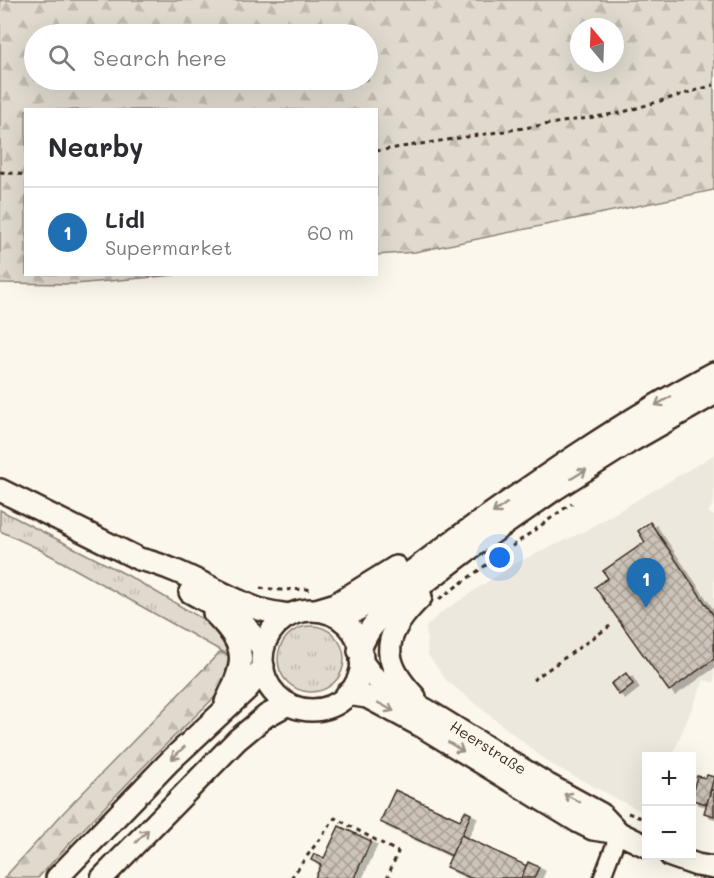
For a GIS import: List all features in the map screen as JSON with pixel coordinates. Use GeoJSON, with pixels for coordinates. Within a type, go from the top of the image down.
{"type":"FeatureCollection","features":[{"type":"Feature","properties":{"kind":"main road"},"geometry":{"type":"LineString","coordinates":[[139,559],[156,574],[244,624],[263,657],[268,684],[280,699],[304,709],[324,707],[333,704],[353,687],[359,676],[360,656],[366,634],[377,620],[462,544],[545,477],[627,422],[714,373]]}},
{"type":"Feature","properties":{"kind":"main road"},"geometry":{"type":"LineString","coordinates":[[342,619],[628,443],[714,394]]}},
{"type":"Feature","properties":{"kind":"main road"},"geometry":{"type":"LineString","coordinates":[[0,490],[139,559],[164,566],[254,608],[290,615]]}},
{"type":"Feature","properties":{"kind":"main road"},"geometry":{"type":"LineString","coordinates":[[57,878],[130,802],[247,689],[256,678],[268,634],[273,627],[290,615],[303,611],[317,602],[336,604],[415,555],[462,544]]}},
{"type":"Feature","properties":{"kind":"main road"},"geometry":{"type":"LineString","coordinates":[[428,711],[403,685],[394,670],[390,655],[391,639],[404,615],[450,573],[462,544]]}},
{"type":"Feature","properties":{"kind":"main road"},"geometry":{"type":"LineString","coordinates":[[198,597],[229,629],[240,651],[239,672],[220,713]]}},
{"type":"Feature","properties":{"kind":"main road"},"geometry":{"type":"LineString","coordinates":[[317,602],[327,613],[348,624],[353,632],[360,656]]}},
{"type":"Feature","properties":{"kind":"main road","name":"Heerstraße"},"geometry":{"type":"LineString","coordinates":[[360,656],[372,675],[389,689],[548,785],[601,814],[619,832],[642,844]]}},
{"type":"Feature","properties":{"kind":"main road","name":"Heerstraße"},"geometry":{"type":"LineString","coordinates":[[347,694],[367,698],[423,726],[577,821],[593,829],[619,832]]}},
{"type":"Feature","properties":{"kind":"main road"},"geometry":{"type":"LineString","coordinates":[[102,878],[237,740],[266,716],[288,704]]}},
{"type":"Feature","properties":{"kind":"main road"},"geometry":{"type":"LineString","coordinates":[[684,860],[714,868]]}},
{"type":"Feature","properties":{"kind":"street"},"geometry":{"type":"LineString","coordinates":[[602,878],[619,832]]}},
{"type":"Feature","properties":{"kind":"path"},"geometry":{"type":"LineString","coordinates":[[378,151],[620,113],[714,85]]}},
{"type":"Feature","properties":{"kind":"path"},"geometry":{"type":"LineString","coordinates":[[0,172],[24,175]]}},
{"type":"Feature","properties":{"kind":"path"},"geometry":{"type":"LineString","coordinates":[[431,604],[574,502]]}},
{"type":"Feature","properties":{"kind":"path"},"geometry":{"type":"LineString","coordinates":[[259,588],[307,589],[317,602]]}},
{"type":"Feature","properties":{"kind":"path"},"geometry":{"type":"LineString","coordinates":[[533,680],[610,626]]}},
{"type":"Feature","properties":{"kind":"path"},"geometry":{"type":"LineString","coordinates":[[628,812],[642,818]]}},
{"type":"Feature","properties":{"kind":"path"},"geometry":{"type":"LineString","coordinates":[[291,878],[335,818],[398,852],[388,876],[392,878]]}},
{"type":"Feature","properties":{"kind":"shaded area"},"geometry":{"type":"Polygon","coordinates":[[[714,455],[714,502],[708,512],[714,516],[714,683],[704,680],[674,752],[642,752],[642,812],[549,763],[446,680],[428,655],[426,627],[439,614],[516,563],[581,533],[714,455]]]}},
{"type":"Feature","properties":{"kind":"green space"},"geometry":{"type":"Polygon","coordinates":[[[0,0],[714,0],[714,190],[415,252],[378,255],[378,108],[24,108],[24,276],[164,276],[75,284],[0,283],[0,0]]]}},
{"type":"Feature","properties":{"kind":"green space"},"geometry":{"type":"Polygon","coordinates":[[[0,510],[127,575],[213,625],[223,635],[232,657],[37,548],[0,531],[0,510]]]}},
{"type":"Feature","properties":{"kind":"green space"},"geometry":{"type":"Polygon","coordinates":[[[317,626],[335,635],[342,646],[344,659],[342,672],[335,683],[324,690],[305,692],[287,683],[280,672],[278,653],[287,635],[298,628],[317,626]]]}},
{"type":"Feature","properties":{"kind":"green space"},"geometry":{"type":"Polygon","coordinates":[[[220,652],[232,657],[224,686],[218,694],[156,754],[38,878],[4,878],[64,812],[220,652]]]}},
{"type":"Feature","properties":{"kind":"building"},"geometry":{"type":"Polygon","coordinates":[[[650,522],[714,616],[714,659],[669,691],[595,587],[608,578],[603,571],[645,542],[638,531],[650,522]]]}},
{"type":"Feature","properties":{"kind":"building"},"geometry":{"type":"Polygon","coordinates":[[[626,673],[633,684],[619,695],[611,684],[626,673]]]}},
{"type":"Feature","properties":{"kind":"building"},"geometry":{"type":"Polygon","coordinates":[[[707,775],[714,777],[707,804],[696,801],[697,776],[706,778],[707,775]]]}},
{"type":"Feature","properties":{"kind":"building"},"geometry":{"type":"Polygon","coordinates":[[[395,790],[460,820],[465,811],[471,814],[452,856],[380,822],[395,790]]]}},
{"type":"Feature","properties":{"kind":"building"},"geometry":{"type":"Polygon","coordinates":[[[711,790],[714,790],[714,816],[704,813],[711,790]]]}},
{"type":"Feature","properties":{"kind":"building"},"geometry":{"type":"Polygon","coordinates":[[[339,826],[371,841],[354,878],[315,878],[321,865],[311,860],[314,854],[324,858],[339,826]]]}},
{"type":"Feature","properties":{"kind":"building"},"geometry":{"type":"Polygon","coordinates":[[[461,835],[527,866],[521,878],[470,878],[446,867],[461,835]]]}},
{"type":"Feature","properties":{"kind":"building"},"geometry":{"type":"Polygon","coordinates":[[[528,862],[539,867],[534,878],[521,878],[528,862]]]}},
{"type":"Feature","properties":{"kind":"place","name":"Lidl"},"geometry":{"type":"Point","coordinates":[646,608]}}]}
